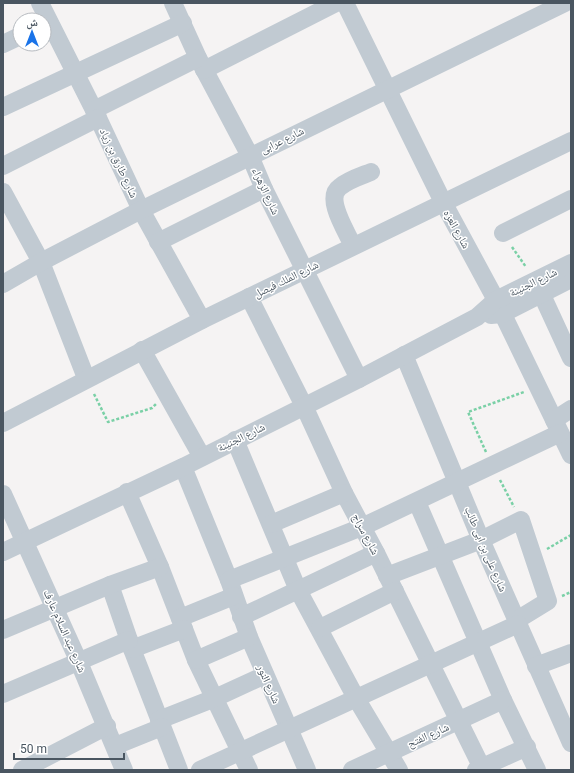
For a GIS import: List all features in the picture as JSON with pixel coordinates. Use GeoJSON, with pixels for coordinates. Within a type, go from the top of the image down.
{"type":"FeatureCollection","features":[{"type":"Feature","properties":{"kind":"street","name":"شارع الزهراء"},"geometry":{"type":"LineString","coordinates":[[173,3],[201,64],[250,156],[264,189],[359,379]]}},
{"type":"Feature","properties":{"kind":"street"},"geometry":{"type":"LineString","coordinates":[[3,166],[96,114],[201,64],[336,3]]}},
{"type":"Feature","properties":{"kind":"street","name":"شارع العزه"},"geometry":{"type":"LineString","coordinates":[[345,3],[443,202],[499,307],[571,455]]}},
{"type":"Feature","properties":{"kind":"street","name":"شارع عرابى"},"geometry":{"type":"LineString","coordinates":[[3,284],[41,262],[141,210],[565,3]]}},
{"type":"Feature","properties":{"kind":"street"},"geometry":{"type":"LineString","coordinates":[[3,107],[183,23]]}},
{"type":"Feature","properties":{"kind":"street","name":"شارع طارق بن زياد"},"geometry":{"type":"LineString","coordinates":[[52,33],[96,114],[141,210],[202,320]]}},
{"type":"Feature","properties":{"kind":"street","name":"شارع الملك فيصل"},"geometry":{"type":"LineString","coordinates":[[3,423],[86,378],[202,320],[571,141]]}},
{"type":"Feature","properties":{"kind":"street"},"geometry":{"type":"LineString","coordinates":[[353,246],[334,204],[334,194],[340,186],[371,172]]}},
{"type":"Feature","properties":{"kind":"street"},"geometry":{"type":"LineString","coordinates":[[158,242],[264,189]]}},
{"type":"Feature","properties":{"kind":"street"},"geometry":{"type":"LineString","coordinates":[[3,192],[41,262],[86,378]]}},
{"type":"Feature","properties":{"kind":"street"},"geometry":{"type":"LineString","coordinates":[[503,233],[571,199]]}},
{"type":"Feature","properties":{"kind":"street","name":"شارع الجنينة"},"geometry":{"type":"LineString","coordinates":[[3,552],[127,492],[184,467],[235,440],[359,379],[538,286],[571,262]]}},
{"type":"Feature","properties":{"kind":"street","name":"شارع الجنينة"},"geometry":{"type":"LineString","coordinates":[[538,286],[571,279]]}},
{"type":"Feature","properties":{"kind":"street"},"geometry":{"type":"LineString","coordinates":[[538,286],[571,358]]}},
{"type":"Feature","properties":{"kind":"street","name":"شارع سراج"},"geometry":{"type":"LineString","coordinates":[[249,297],[304,406],[344,493],[376,553],[460,721],[480,769]]}},
{"type":"Feature","properties":{"kind":"street"},"geometry":{"type":"LineString","coordinates":[[142,350],[168,393],[202,457]]}},
{"type":"Feature","properties":{"kind":"street","name":"شارع على بن ابى طالب"},"geometry":{"type":"LineString","coordinates":[[404,355],[481,540],[536,666],[569,732]]}},
{"type":"Feature","properties":{"kind":"street"},"geometry":{"type":"LineString","coordinates":[[4,689],[78,660],[131,644],[182,624],[232,588],[286,558],[362,527],[492,466],[557,427],[571,409]]}},
{"type":"Feature","properties":{"kind":"street"},"geometry":{"type":"LineString","coordinates":[[235,440],[286,558],[298,590],[320,628],[356,698],[390,752],[399,770]]}},
{"type":"Feature","properties":{"kind":"street","name":"شارع النور"},"geometry":{"type":"LineString","coordinates":[[184,467],[232,588],[249,638],[307,770]]}},
{"type":"Feature","properties":{"kind":"street"},"geometry":{"type":"LineString","coordinates":[[127,492],[160,567],[196,660],[241,750],[249,770]]}},
{"type":"Feature","properties":{"kind":"street"},"geometry":{"type":"LineString","coordinates":[[271,524],[344,493]]}},
{"type":"Feature","properties":{"kind":"street","name":"شارع عبد السلام عارف"},"geometry":{"type":"LineString","coordinates":[[3,494],[26,541],[54,609],[107,726],[124,770]]}},
{"type":"Feature","properties":{"kind":"street"},"geometry":{"type":"LineString","coordinates":[[417,502],[503,700],[537,770]]}},
{"type":"Feature","properties":{"kind":"street"},"geometry":{"type":"LineString","coordinates":[[200,770],[478,641],[517,622],[548,601],[521,520],[481,540],[441,555],[320,628]]}},
{"type":"Feature","properties":{"kind":"street"},"geometry":{"type":"LineString","coordinates":[[241,617],[376,553]]}},
{"type":"Feature","properties":{"kind":"street"},"geometry":{"type":"LineString","coordinates":[[3,630],[110,585],[160,567]]}},
{"type":"Feature","properties":{"kind":"street"},"geometry":{"type":"LineString","coordinates":[[110,585],[160,724],[179,770]]}},
{"type":"Feature","properties":{"kind":"street"},"geometry":{"type":"LineString","coordinates":[[196,660],[249,638]]}},
{"type":"Feature","properties":{"kind":"street"},"geometry":{"type":"LineString","coordinates":[[536,666],[571,653]]}},
{"type":"Feature","properties":{"kind":"street"},"geometry":{"type":"LineString","coordinates":[[115,746],[265,675]]}},
{"type":"Feature","properties":{"kind":"street","name":"شارع الفتح"},"geometry":{"type":"LineString","coordinates":[[352,770],[503,700]]}},
{"type":"Feature","properties":{"kind":"street"},"geometry":{"type":"LineString","coordinates":[[22,770],[107,726]]}},
{"type":"Feature","properties":{"kind":"street"},"geometry":{"type":"LineString","coordinates":[[480,769],[526,747]]}},
{"type":"Feature","properties":{"kind":"path"},"geometry":{"type":"LineString","coordinates":[[503,233],[538,286]]}},
{"type":"Feature","properties":{"kind":"path"},"geometry":{"type":"LineString","coordinates":[[86,378],[108,422],[152,408],[168,393]]}},
{"type":"Feature","properties":{"kind":"path"},"geometry":{"type":"LineString","coordinates":[[521,520],[492,466],[468,412],[537,387]]}},
{"type":"Feature","properties":{"kind":"path"},"geometry":{"type":"LineString","coordinates":[[533,557],[571,534]]}}]}
